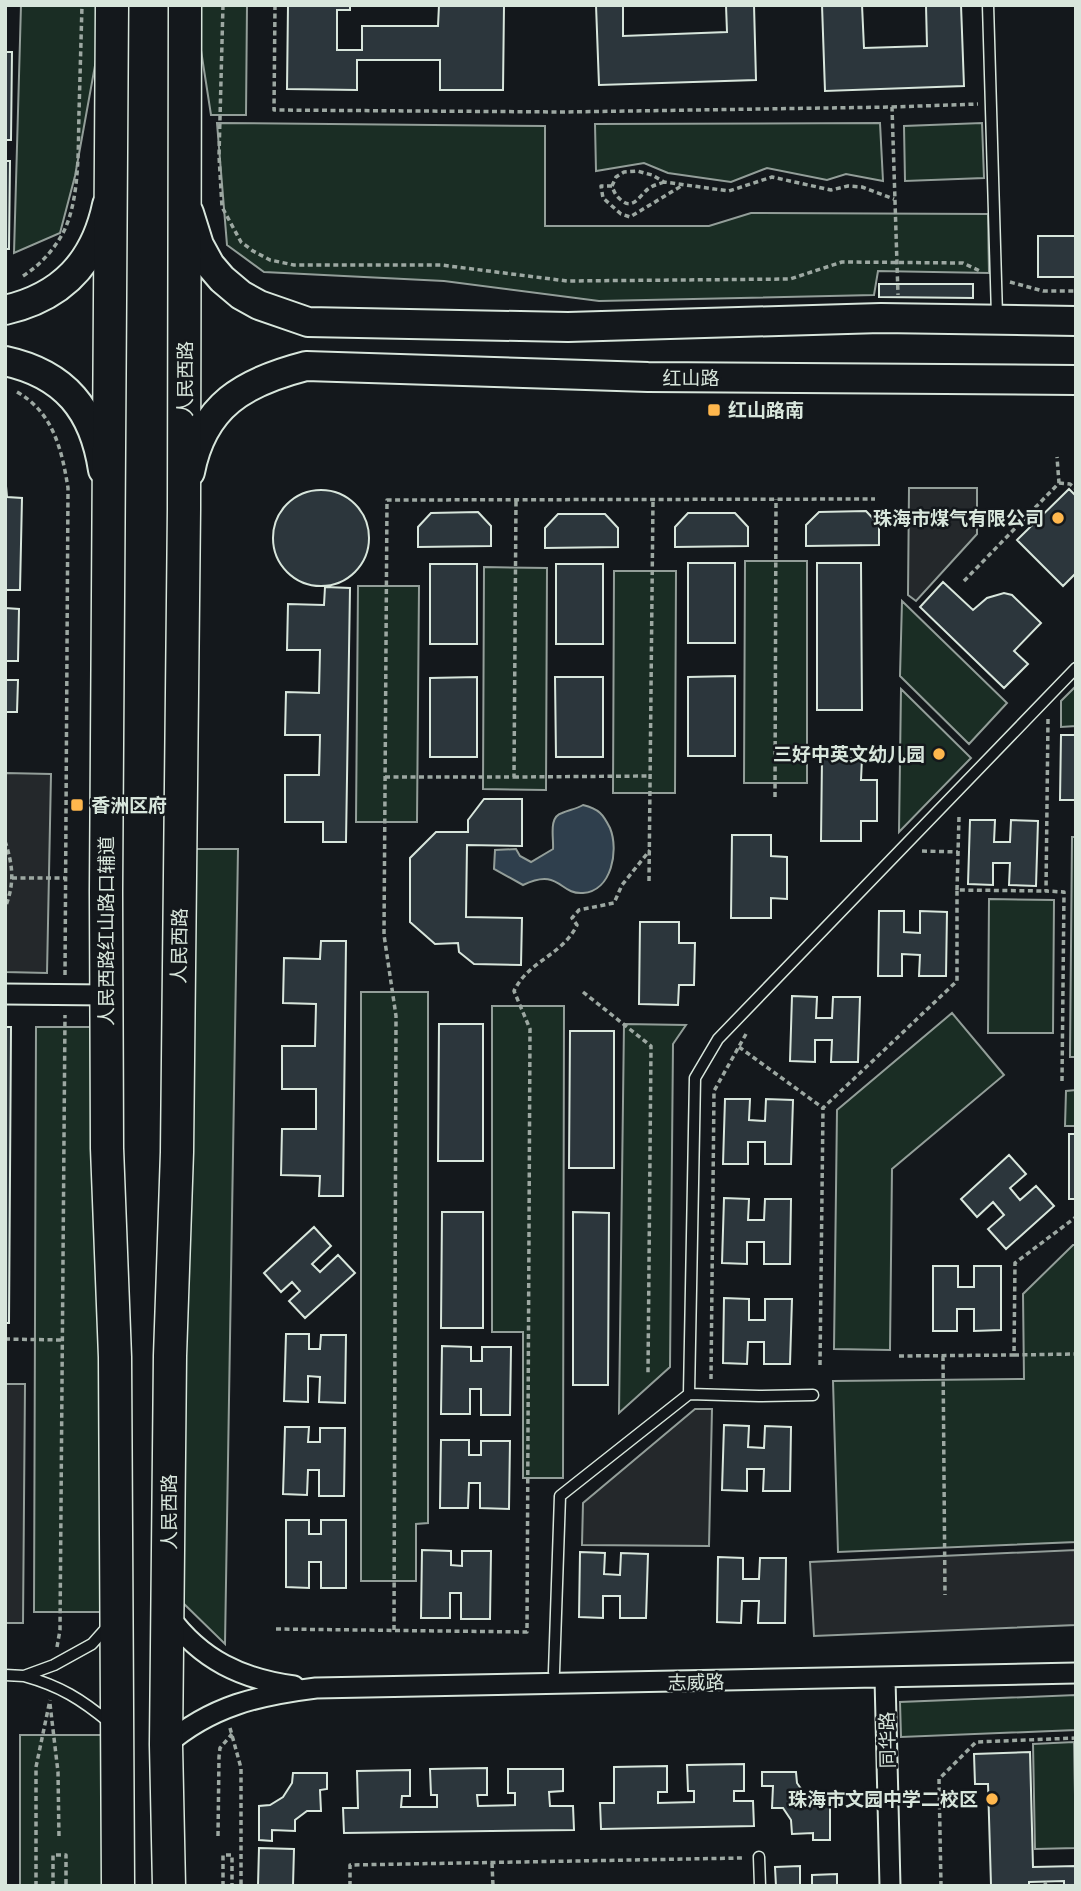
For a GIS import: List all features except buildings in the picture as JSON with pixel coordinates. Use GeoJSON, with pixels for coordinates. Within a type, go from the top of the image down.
{"type":"FeatureCollection","features":[{"type":"Feature","properties":{"kind":"main road"},"geometry":{"type":"LineString","coordinates":[[107,504],[112,5]]}},
{"type":"Feature","properties":{"kind":"main road","name":"人民西路"},"geometry":{"type":"LineString","coordinates":[[169,1886],[166,1745],[170,1356],[177,1152],[184,509],[185,5]]}},
{"type":"Feature","properties":{"kind":"main road"},"geometry":{"type":"LineString","coordinates":[[185,193],[199,245],[222,279],[258,305],[308,322],[568,327],[898,318],[1076,321]]}},
{"type":"Feature","properties":{"kind":"main road"},"geometry":{"type":"LineString","coordinates":[[5,310],[41,299],[60,287],[76,270],[97,236],[109,195]]}},
{"type":"Feature","properties":{"kind":"main road"},"geometry":{"type":"LineString","coordinates":[[5,361],[35,370],[55,380],[71,393],[85,412],[103,466],[107,504]]}},
{"type":"Feature","properties":{"kind":"main road","name":"红山路"},"geometry":{"type":"LineString","coordinates":[[184,509],[194,451],[205,427],[217,412],[232,396],[251,384],[274,374],[306,366],[648,377],[1076,380]]}},
{"type":"Feature","properties":{"kind":"main road","name":"人民西路红山路口辅道"},"geometry":{"type":"LineString","coordinates":[[107,504],[107,1148],[115,1357],[115,1618]]}},
{"type":"Feature","properties":{"kind":"main road"},"geometry":{"type":"LineString","coordinates":[[115,1618],[118,1886]]}},
{"type":"Feature","properties":{"kind":"street"},"geometry":{"type":"LineString","coordinates":[[5,994],[107,995]]}},
{"type":"Feature","properties":{"kind":"street","name":"志威路"},"geometry":{"type":"LineString","coordinates":[[168,1615],[181,1633],[210,1657],[251,1678],[316,1688]]}},
{"type":"Feature","properties":{"kind":"street","name":"志威路"},"geometry":{"type":"LineString","coordinates":[[166,1745],[200,1719],[223,1709],[277,1693],[316,1688],[1076,1672]]}},
{"type":"Feature","properties":{"kind":"street","name":"同华路"},"geometry":{"type":"LineString","coordinates":[[885,1678],[890,1886]]}},
{"type":"Feature","properties":{"kind":"lane"},"geometry":{"type":"LineString","coordinates":[[988,5],[998,320]]}},
{"type":"Feature","properties":{"kind":"lane"},"geometry":{"type":"LineString","coordinates":[[689,1394],[695,1078],[718,1039],[1076,668]]}},
{"type":"Feature","properties":{"kind":"lane"},"geometry":{"type":"LineString","coordinates":[[554,1672],[560,1496],[689,1394],[813,1395]]}},
{"type":"Feature","properties":{"kind":"lane"},"geometry":{"type":"LineString","coordinates":[[24,1676],[54,1665],[92,1644],[115,1618]]}},
{"type":"Feature","properties":{"kind":"lane"},"geometry":{"type":"LineString","coordinates":[[5,1675],[24,1676],[50,1683],[80,1699],[116,1728]]}},
{"type":"Feature","properties":{"kind":"lane"},"geometry":{"type":"LineString","coordinates":[[759,1857],[760,1886]]}},
{"type":"Feature","properties":{"kind":"path"},"geometry":{"type":"LineString","coordinates":[[18,279],[35,268],[54,247],[64,231],[74,194],[78,150],[82,5]]}},
{"type":"Feature","properties":{"kind":"path"},"geometry":{"type":"LineString","coordinates":[[223,5],[219,156],[222,207],[241,242],[270,260],[294,264],[442,265],[567,281],[790,279],[842,262],[964,263],[996,279],[1043,292],[1076,291]]}},
{"type":"Feature","properties":{"kind":"path"},"geometry":{"type":"LineString","coordinates":[[275,5],[274,110],[564,112],[991,104]]}},
{"type":"Feature","properties":{"kind":"path"},"geometry":{"type":"LineString","coordinates":[[892,107],[898,318]]}},
{"type":"Feature","properties":{"kind":"path"},"geometry":{"type":"LineString","coordinates":[[612,186],[616,177],[624,172],[637,171],[664,182],[729,191],[772,177],[831,190],[854,186],[895,199]]}},
{"type":"Feature","properties":{"kind":"path"},"geometry":{"type":"LineString","coordinates":[[612,186],[625,204],[631,204],[649,188],[664,182]]}},
{"type":"Feature","properties":{"kind":"path"},"geometry":{"type":"LineString","coordinates":[[612,186],[601,186],[603,198],[621,214],[630,217],[683,185]]}},
{"type":"Feature","properties":{"kind":"path"},"geometry":{"type":"LineString","coordinates":[[14,391],[33,403],[48,421],[59,443],[68,488],[60,1630],[54,1665]]}},
{"type":"Feature","properties":{"kind":"path"},"geometry":{"type":"LineString","coordinates":[[1056,457],[1059,483]]}},
{"type":"Feature","properties":{"kind":"path"},"geometry":{"type":"LineString","coordinates":[[1059,483],[1070,484],[1076,489]]}},
{"type":"Feature","properties":{"kind":"path"},"geometry":{"type":"LineString","coordinates":[[964,581],[1059,483]]}},
{"type":"Feature","properties":{"kind":"path"},"geometry":{"type":"LineString","coordinates":[[775,797],[776,499]]}},
{"type":"Feature","properties":{"kind":"path"},"geometry":{"type":"LineString","coordinates":[[394,1630],[396,1016],[384,935],[387,500],[875,499]]}},
{"type":"Feature","properties":{"kind":"path"},"geometry":{"type":"LineString","coordinates":[[514,776],[516,500]]}},
{"type":"Feature","properties":{"kind":"path"},"geometry":{"type":"LineString","coordinates":[[649,881],[653,500]]}},
{"type":"Feature","properties":{"kind":"path"},"geometry":{"type":"LineString","coordinates":[[1046,891],[1049,696]]}},
{"type":"Feature","properties":{"kind":"path"},"geometry":{"type":"LineString","coordinates":[[385,777],[650,776]]}},
{"type":"Feature","properties":{"kind":"path"},"geometry":{"type":"LineString","coordinates":[[820,1365],[823,1108],[957,981],[959,817]]}},
{"type":"Feature","properties":{"kind":"path"},"geometry":{"type":"LineString","coordinates":[[5,841],[12,863],[11,892],[5,908]]}},
{"type":"Feature","properties":{"kind":"path"},"geometry":{"type":"LineString","coordinates":[[276,1629],[527,1632],[530,1029],[514,991],[519,979],[570,939],[577,925],[572,918],[579,910],[614,903],[622,885],[650,850]]}},
{"type":"Feature","properties":{"kind":"path"},"geometry":{"type":"LineString","coordinates":[[915,851],[958,852]]}},
{"type":"Feature","properties":{"kind":"path"},"geometry":{"type":"LineString","coordinates":[[12,878],[65,878]]}},
{"type":"Feature","properties":{"kind":"path"},"geometry":{"type":"LineString","coordinates":[[957,890],[1064,892],[1062,1081]]}},
{"type":"Feature","properties":{"kind":"path"},"geometry":{"type":"LineString","coordinates":[[583,992],[651,1046],[648,1374]]}},
{"type":"Feature","properties":{"kind":"path"},"geometry":{"type":"LineString","coordinates":[[711,1394],[714,1091],[751,1026]]}},
{"type":"Feature","properties":{"kind":"path"},"geometry":{"type":"LineString","coordinates":[[739,1047],[823,1108]]}},
{"type":"Feature","properties":{"kind":"path"},"geometry":{"type":"LineString","coordinates":[[1014,1355],[1015,1263],[1076,1217]]}},
{"type":"Feature","properties":{"kind":"path"},"geometry":{"type":"LineString","coordinates":[[5,1339],[62,1340]]}},
{"type":"Feature","properties":{"kind":"path"},"geometry":{"type":"LineString","coordinates":[[900,1356],[1076,1354]]}},
{"type":"Feature","properties":{"kind":"path"},"geometry":{"type":"LineString","coordinates":[[943,1356],[946,1595]]}},
{"type":"Feature","properties":{"kind":"path"},"geometry":{"type":"LineString","coordinates":[[50,1683],[58,1772],[59,1838]]}},
{"type":"Feature","properties":{"kind":"path"},"geometry":{"type":"LineString","coordinates":[[36,1886],[36,1767],[50,1700]]}},
{"type":"Feature","properties":{"kind":"path"},"geometry":{"type":"LineString","coordinates":[[223,1709],[233,1733],[242,1768],[241,1886]]}},
{"type":"Feature","properties":{"kind":"path"},"geometry":{"type":"LineString","coordinates":[[218,1836],[220,1748],[233,1733]]}},
{"type":"Feature","properties":{"kind":"path"},"geometry":{"type":"LineString","coordinates":[[941,1886],[939,1779],[976,1742],[1076,1738]]}},
{"type":"Feature","properties":{"kind":"path"},"geometry":{"type":"LineString","coordinates":[[53,1886],[53,1855],[66,1855],[66,1886]]}},
{"type":"Feature","properties":{"kind":"path"},"geometry":{"type":"LineString","coordinates":[[223,1886],[223,1855],[232,1855],[232,1886]]}},
{"type":"Feature","properties":{"kind":"path"},"geometry":{"type":"LineString","coordinates":[[350,1886],[350,1866],[759,1857]]}},
{"type":"Feature","properties":{"kind":"path"},"geometry":{"type":"LineString","coordinates":[[492,1863],[492,1886]]}},
{"type":"Feature","properties":{"kind":"green space"},"geometry":{"type":"Polygon","coordinates":[[[21,5],[106,5],[75,176],[60,233],[14,253],[21,5]]]}},
{"type":"Feature","properties":{"kind":"green space"},"geometry":{"type":"Polygon","coordinates":[[[194,5],[247,5],[246,115],[211,115],[194,5]]]}},
{"type":"Feature","properties":{"kind":"green space"},"geometry":{"type":"Polygon","coordinates":[[[217,123],[545,126],[545,226],[709,226],[751,213],[988,214],[989,273],[878,271],[874,295],[599,301],[444,281],[264,272],[227,245],[217,123]]]}},
{"type":"Feature","properties":{"kind":"green space"},"geometry":{"type":"Polygon","coordinates":[[[880,123],[883,181],[846,174],[827,180],[767,168],[731,182],[668,173],[644,163],[596,171],[595,124],[880,123]]]}},
{"type":"Feature","properties":{"kind":"green space"},"geometry":{"type":"Polygon","coordinates":[[[982,123],[984,178],[905,181],[904,126],[982,123]]]}},
{"type":"Feature","properties":{"kind":"green space"},"geometry":{"type":"Polygon","coordinates":[[[745,561],[807,561],[807,783],[744,783],[745,561]]]}},
{"type":"Feature","properties":{"kind":"green space"},"geometry":{"type":"Polygon","coordinates":[[[484,567],[547,568],[546,790],[483,789],[484,567]]]}},
{"type":"Feature","properties":{"kind":"green space"},"geometry":{"type":"Polygon","coordinates":[[[614,571],[676,571],[675,793],[613,793],[614,571]]]}},
{"type":"Feature","properties":{"kind":"green space"},"geometry":{"type":"Polygon","coordinates":[[[358,586],[419,586],[417,822],[356,822],[358,586]]]}},
{"type":"Feature","properties":{"kind":"green space"},"geometry":{"type":"Polygon","coordinates":[[[902,601],[1007,703],[969,744],[900,676],[902,601]]]}},
{"type":"Feature","properties":{"kind":"green space"},"geometry":{"type":"Polygon","coordinates":[[[1076,686],[1076,726],[1061,727],[1061,701],[1076,686]]]}},
{"type":"Feature","properties":{"kind":"green space"},"geometry":{"type":"Polygon","coordinates":[[[901,689],[971,758],[899,832],[901,689]]]}},
{"type":"Feature","properties":{"kind":"green space"},"geometry":{"type":"Polygon","coordinates":[[[1072,837],[1076,837],[1076,1057],[1070,1057],[1072,837]]]}},
{"type":"Feature","properties":{"kind":"green space"},"geometry":{"type":"Polygon","coordinates":[[[186,849],[238,849],[225,1644],[179,1599],[186,849]]]}},
{"type":"Feature","properties":{"kind":"green space"},"geometry":{"type":"Polygon","coordinates":[[[989,899],[1054,900],[1053,1033],[988,1033],[989,899]]]}},
{"type":"Feature","properties":{"kind":"green space"},"geometry":{"type":"Polygon","coordinates":[[[361,992],[428,992],[428,1523],[416,1524],[416,1581],[361,1581],[361,992]]]}},
{"type":"Feature","properties":{"kind":"green space"},"geometry":{"type":"Polygon","coordinates":[[[492,1006],[564,1006],[563,1478],[523,1478],[523,1332],[492,1332],[492,1006]]]}},
{"type":"Feature","properties":{"kind":"green space"},"geometry":{"type":"Polygon","coordinates":[[[952,1013],[1004,1075],[892,1169],[890,1350],[834,1349],[837,1110],[952,1013]]]}},
{"type":"Feature","properties":{"kind":"green space"},"geometry":{"type":"Polygon","coordinates":[[[624,1024],[686,1025],[673,1044],[670,1367],[619,1413],[624,1024]]]}},
{"type":"Feature","properties":{"kind":"green space"},"geometry":{"type":"Polygon","coordinates":[[[36,1027],[103,1027],[101,1612],[34,1612],[36,1027]]]}},
{"type":"Feature","properties":{"kind":"green space"},"geometry":{"type":"Polygon","coordinates":[[[1076,1090],[1076,1126],[1065,1126],[1066,1091],[1076,1090]]]}},
{"type":"Feature","properties":{"kind":"green space"},"geometry":{"type":"Polygon","coordinates":[[[1076,1245],[1076,1542],[838,1552],[833,1381],[1024,1379],[1023,1294],[1076,1245]]]}},
{"type":"Feature","properties":{"kind":"green space"},"geometry":{"type":"Polygon","coordinates":[[[1076,1695],[1076,1730],[901,1737],[900,1702],[1076,1695]]]}},
{"type":"Feature","properties":{"kind":"green space"},"geometry":{"type":"Polygon","coordinates":[[[20,1735],[104,1735],[103,1886],[20,1886],[20,1735]]]}},
{"type":"Feature","properties":{"kind":"green space"},"geometry":{"type":"Polygon","coordinates":[[[1074,1742],[1076,1848],[1035,1849],[1033,1744],[1074,1742]]]}},
{"type":"Feature","properties":{"kind":"shaded area"},"geometry":{"type":"Polygon","coordinates":[[[909,488],[977,488],[977,534],[916,601],[908,595],[909,488]]]}},
{"type":"Feature","properties":{"kind":"shaded area"},"geometry":{"type":"Polygon","coordinates":[[[5,773],[51,774],[47,973],[5,972],[5,773]]]}},
{"type":"Feature","properties":{"kind":"shaded area"},"geometry":{"type":"Polygon","coordinates":[[[5,1384],[25,1384],[23,1623],[5,1623],[5,1384]]]}},
{"type":"Feature","properties":{"kind":"shaded area"},"geometry":{"type":"Polygon","coordinates":[[[695,1409],[712,1409],[709,1546],[582,1545],[583,1503],[695,1409]]]}},
{"type":"Feature","properties":{"kind":"shaded area"},"geometry":{"type":"Polygon","coordinates":[[[1076,1550],[1076,1625],[814,1636],[810,1562],[1076,1550]]]}},
{"type":"Feature","properties":{"kind":"water"},"geometry":{"type":"Polygon","coordinates":[[[583,805],[597,810],[603,816],[613,837],[611,868],[601,885],[593,891],[575,892],[545,879],[523,885],[494,869],[495,850],[516,849],[520,856],[531,862],[553,849],[555,819],[562,813],[583,805]]]}},
{"type":"Feature","properties":{"kind":"place","name":"红山路南"},"geometry":{"type":"Point","coordinates":[714,410]}},
{"type":"Feature","properties":{"kind":"place","name":"珠海市煤气有限公司"},"geometry":{"type":"Point","coordinates":[1058,518]}},
{"type":"Feature","properties":{"kind":"place","name":"三好中英文幼儿园"},"geometry":{"type":"Point","coordinates":[939,754]}},
{"type":"Feature","properties":{"kind":"place","name":"香洲区府"},"geometry":{"type":"Point","coordinates":[77,805]}},
{"type":"Feature","properties":{"kind":"place","name":"珠海市文园中学二校区"},"geometry":{"type":"Point","coordinates":[992,1799]}}]}
